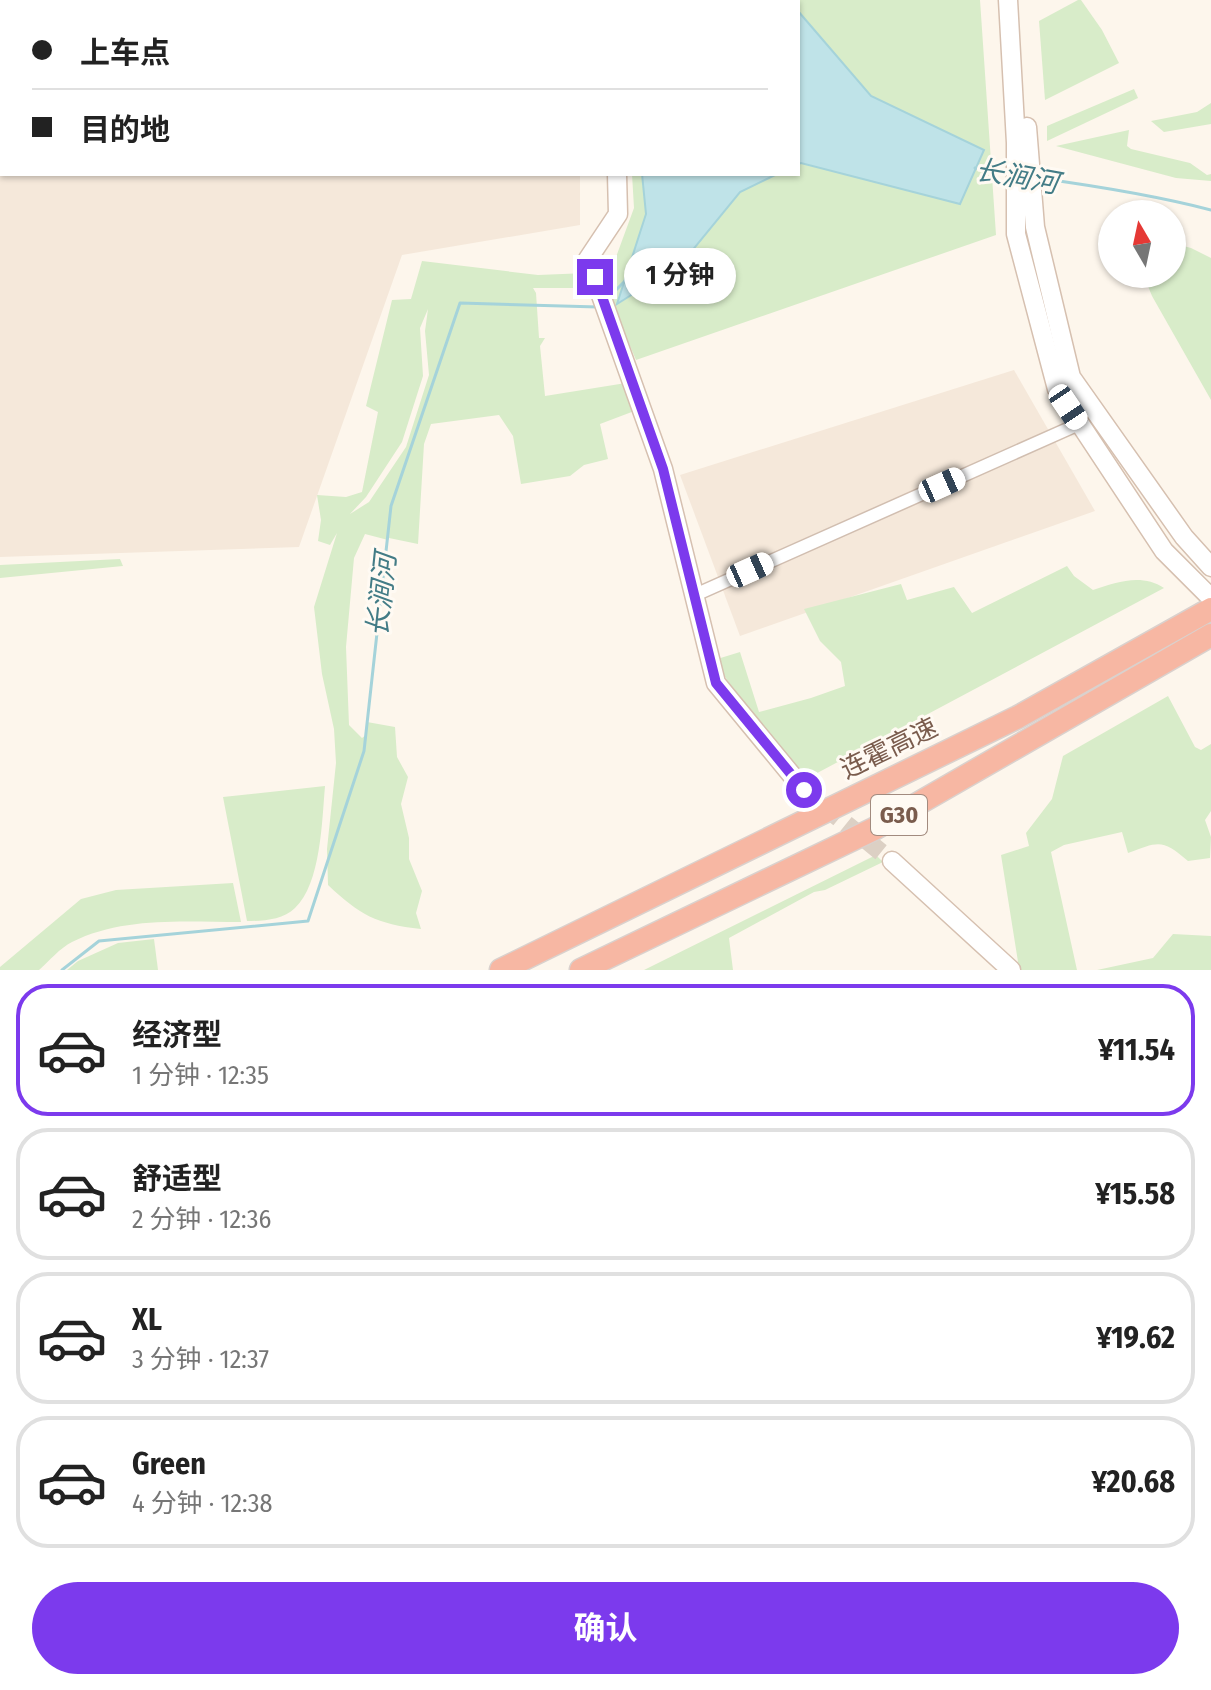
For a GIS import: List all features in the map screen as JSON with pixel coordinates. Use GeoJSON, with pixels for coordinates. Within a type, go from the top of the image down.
{"type":"FeatureCollection","features":[{"type":"Feature","properties":{"kind":"highway","name":"连霍高速"},"geometry":{"type":"LineString","coordinates":[[501,970],[1205,626]]}},
{"type":"Feature","properties":{"kind":"highway","name":"连霍高速"},"geometry":{"type":"LineString","coordinates":[[581,970],[874,829],[1205,626]]}},
{"type":"Feature","properties":{"kind":"main road"},"geometry":{"type":"LineString","coordinates":[[1008,0],[1022,144],[1035,227],[1071,377],[1184,537],[1211,567]]}},
{"type":"Feature","properties":{"kind":"main road"},"geometry":{"type":"LineString","coordinates":[[1020,0],[1022,144],[1016,234],[1057,389],[1164,551],[1211,598]]}},
{"type":"Feature","properties":{"kind":"main road"},"geometry":{"type":"LineString","coordinates":[[617,176],[618,214],[588,259],[663,469],[716,683],[804,790]]}},
{"type":"Feature","properties":{"kind":"main road"},"geometry":{"type":"LineString","coordinates":[[892,861],[1011,970]]}},
{"type":"Feature","properties":{"kind":"street"},"geometry":{"type":"LineString","coordinates":[[695,595],[1079,424]]}},
{"type":"Feature","properties":{"kind":"shaded area"},"geometry":{"type":"Polygon","coordinates":[[[0,176],[580,176],[580,225],[402,255],[299,547],[0,557],[0,176]]]}},
{"type":"Feature","properties":{"kind":"shaded area"},"geometry":{"type":"Polygon","coordinates":[[[1014,370],[1095,511],[740,636],[680,475],[1014,370]]]}},
{"type":"Feature","properties":{"kind":"green space"},"geometry":{"type":"Polygon","coordinates":[[[800,0],[980,0],[996,235],[636,360],[605,287],[634,208],[632,176],[800,176],[800,0]]]}},
{"type":"Feature","properties":{"kind":"green space"},"geometry":{"type":"Polygon","coordinates":[[[1078,0],[1102,30],[1119,63],[1045,100],[1039,21],[1078,0]]]}},
{"type":"Feature","properties":{"kind":"green space"},"geometry":{"type":"Polygon","coordinates":[[[1134,89],[1138,98],[1047,141],[1047,126],[1134,89]]]}},
{"type":"Feature","properties":{"kind":"green space"},"geometry":{"type":"Polygon","coordinates":[[[1211,103],[1211,124],[1164,132],[1151,121],[1197,112],[1211,103]]]}},
{"type":"Feature","properties":{"kind":"green space"},"geometry":{"type":"Polygon","coordinates":[[[1129,130],[1127,146],[1131,149],[1190,163],[1207,175],[1211,174],[1211,181],[1176,178],[1056,146],[1129,130]]]}},
{"type":"Feature","properties":{"kind":"green space"},"geometry":{"type":"Polygon","coordinates":[[[1186,247],[1211,258],[1211,400],[1149,288],[1186,288],[1186,247]]]}},
{"type":"Feature","properties":{"kind":"green space"},"geometry":{"type":"Polygon","coordinates":[[[422,261],[538,275],[587,273],[591,288],[533,288],[539,338],[545,338],[540,346],[545,396],[626,383],[637,410],[600,424],[608,459],[584,465],[570,476],[521,484],[513,436],[499,415],[431,424],[424,444],[418,544],[365,534],[354,558],[346,647],[349,725],[362,738],[366,735],[367,722],[395,727],[397,757],[408,777],[401,804],[409,838],[409,859],[422,891],[416,913],[421,929],[380,921],[360,911],[328,885],[327,849],[336,763],[334,729],[322,674],[314,607],[337,533],[330,545],[318,541],[321,520],[317,495],[346,497],[362,492],[378,412],[366,406],[392,300],[411,299],[422,261]],[[428,309],[420,328],[423,376],[402,442],[366,497],[350,514],[369,502],[406,447],[429,375],[425,331],[428,309]]]}},
{"type":"Feature","properties":{"kind":"green space"},"geometry":{"type":"Polygon","coordinates":[[[120,559],[123,566],[0,578],[0,565],[120,559]]]}},
{"type":"Feature","properties":{"kind":"green space"},"geometry":{"type":"Polygon","coordinates":[[[1067,566],[1074,576],[1093,590],[1138,580],[1156,583],[1164,588],[806,779],[756,724],[714,660],[740,652],[759,712],[845,686],[841,662],[820,641],[804,609],[901,584],[907,600],[954,587],[972,613],[1067,566]]]}},
{"type":"Feature","properties":{"kind":"green space"},"geometry":{"type":"Polygon","coordinates":[[[1168,696],[1195,747],[1201,750],[1211,744],[1211,811],[1205,820],[1211,837],[1210,858],[1188,861],[1160,844],[1128,853],[1122,832],[1064,845],[1051,852],[1077,970],[1021,970],[1001,855],[1029,846],[1026,833],[1052,799],[1063,756],[1168,696]]]}},
{"type":"Feature","properties":{"kind":"green space"},"geometry":{"type":"Polygon","coordinates":[[[325,786],[319,851],[304,897],[285,915],[247,921],[223,797],[325,786]]]}},
{"type":"Feature","properties":{"kind":"green space"},"geometry":{"type":"Polygon","coordinates":[[[876,855],[883,862],[825,890],[814,892],[729,938],[733,970],[644,970],[876,855]]]}},
{"type":"Feature","properties":{"kind":"green space"},"geometry":{"type":"Polygon","coordinates":[[[233,883],[241,922],[155,922],[112,928],[68,945],[39,970],[0,970],[81,899],[116,890],[233,883]]]}},
{"type":"Feature","properties":{"kind":"green space"},"geometry":{"type":"Polygon","coordinates":[[[1173,934],[1211,936],[1211,970],[1097,970],[1153,958],[1173,934]]]}},
{"type":"Feature","properties":{"kind":"green space"},"geometry":{"type":"Polygon","coordinates":[[[154,939],[158,970],[67,970],[78,961],[118,943],[154,939]]]}},
{"type":"Feature","properties":{"kind":"water"},"geometry":{"type":"Polygon","coordinates":[[[800,13],[871,96],[984,150],[960,204],[801,163],[800,13]]]}},
{"type":"Feature","properties":{"kind":"water"},"geometry":{"type":"Polygon","coordinates":[[[642,176],[773,176],[740,192],[682,263],[617,304],[646,214],[642,176]]]}},
{"type":"Feature","properties":{"kind":"waterway","name":"长涧河"},"geometry":{"type":"LineString","coordinates":[[975,168],[1011,173]]}},
{"type":"Feature","properties":{"kind":"waterway","name":"长涧河"},"geometry":{"type":"LineString","coordinates":[[1038,178],[1125,191],[1211,210]]}},
{"type":"Feature","properties":{"kind":"waterway","name":"长涧河"},"geometry":{"type":"LineString","coordinates":[[608,298],[625,281]]}},
{"type":"Feature","properties":{"kind":"waterway","name":"长涧河"},"geometry":{"type":"LineString","coordinates":[[62,970],[99,941],[308,921],[364,751],[391,506],[460,303],[599,306]]}},
{"type":"Feature","properties":{"kind":"tunnel"},"geometry":{"type":"LineString","coordinates":[[804,790],[892,861]]}},
{"type":"Feature","properties":{"kind":"route"},"geometry":{"type":"LineString","coordinates":[[595,277],[663,469],[716,683],[804,790]]}}]}
